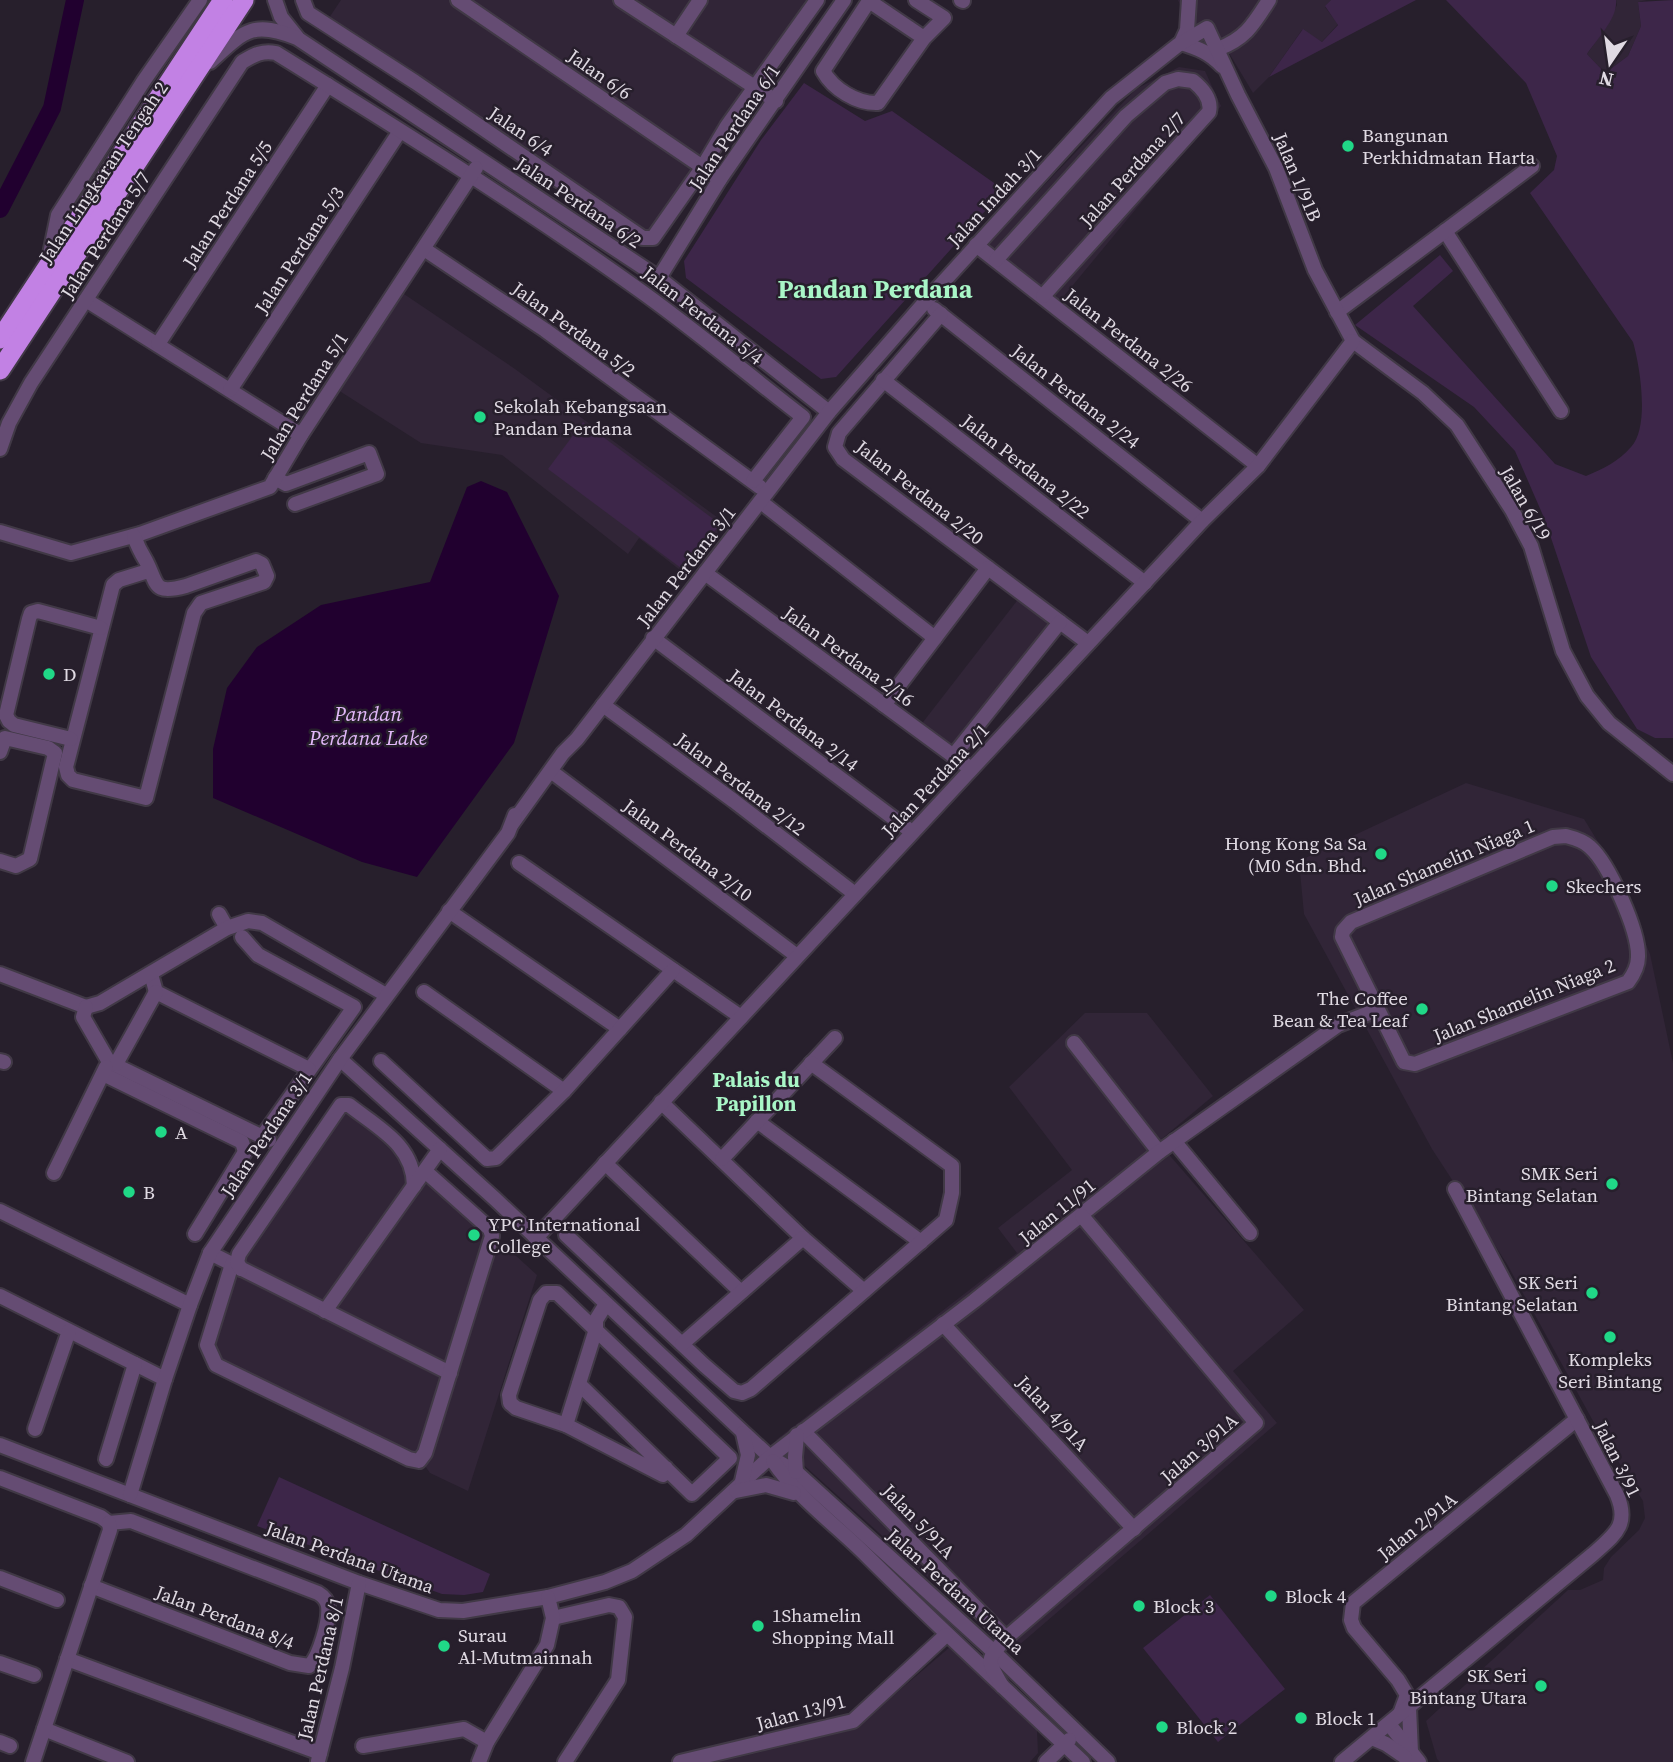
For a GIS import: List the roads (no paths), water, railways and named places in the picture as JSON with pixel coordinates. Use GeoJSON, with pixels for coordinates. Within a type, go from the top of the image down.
{"type":"FeatureCollection","features":[{"type":"Feature","properties":{"kind":"highway","name":"Jalan Lingkaran Tengah 2"},"geometry":{"type":"LineString","coordinates":[[0,339],[223,0]]}},
{"type":"Feature","properties":{"kind":"highway","name":"Jalan Lingkaran Tengah 2"},"geometry":{"type":"LineString","coordinates":[[0,370],[244,0]]}},
{"type":"Feature","properties":{"kind":"street"},"geometry":{"type":"LineString","coordinates":[[46,270],[58,215],[173,37],[200,0]]}},
{"type":"Feature","properties":{"kind":"street","name":"Jalan Perdana 6/2"},"geometry":{"type":"LineString","coordinates":[[275,0],[281,17],[298,38]]}},
{"type":"Feature","properties":{"kind":"street","name":"Jalan 6/4"},"geometry":{"type":"LineString","coordinates":[[303,0],[308,13],[426,89],[643,238],[653,238],[702,167]]}},
{"type":"Feature","properties":{"kind":"street","name":"Jalan 6/6"},"geometry":{"type":"LineString","coordinates":[[458,0],[720,179]]}},
{"type":"Feature","properties":{"kind":"street"},"geometry":{"type":"LineString","coordinates":[[621,0],[776,102]]}},
{"type":"Feature","properties":{"kind":"street"},"geometry":{"type":"LineString","coordinates":[[676,36],[700,0]]}},
{"type":"Feature","properties":{"kind":"street"},"geometry":{"type":"LineString","coordinates":[[702,167],[817,0]]}},
{"type":"Feature","properties":{"kind":"street","name":"Jalan Perdana 6/1"},"geometry":{"type":"LineString","coordinates":[[659,278],[720,179],[776,102],[844,0]]}},
{"type":"Feature","properties":{"kind":"street"},"geometry":{"type":"LineString","coordinates":[[916,0],[944,18],[924,38],[878,103],[864,104],[830,82],[823,71],[869,1],[924,38]]}},
{"type":"Feature","properties":{"kind":"street"},"geometry":{"type":"LineString","coordinates":[[1189,0],[1187,30],[1181,43],[1212,55],[1225,70]]}},
{"type":"Feature","properties":{"kind":"street"},"geometry":{"type":"LineString","coordinates":[[1218,49],[1233,43],[1249,31],[1269,0]]}},
{"type":"Feature","properties":{"kind":"street"},"geometry":{"type":"LineString","coordinates":[[173,37],[210,19]]}},
{"type":"Feature","properties":{"kind":"street","name":"Jalan Perdana 6/2"},"geometry":{"type":"LineString","coordinates":[[194,76],[247,31],[261,28],[276,30],[298,38],[659,278],[829,412]]}},
{"type":"Feature","properties":{"kind":"street","name":"Jalan Indah 3/1"},"geometry":{"type":"LineString","coordinates":[[829,412],[976,245],[1111,99],[1181,43],[1207,29]]}},
{"type":"Feature","properties":{"kind":"street","name":"Jalan 1/91B"},"geometry":{"type":"LineString","coordinates":[[1207,29],[1225,70],[1276,168],[1315,270],[1353,341]]}},
{"type":"Feature","properties":{"kind":"street","name":"Jalan Perdana 5/4"},"geometry":{"type":"LineString","coordinates":[[258,52],[276,52],[471,176],[637,288],[803,417],[752,481]]}},
{"type":"Feature","properties":{"kind":"street","name":"Jalan Perdana 5/7"},"geometry":{"type":"LineString","coordinates":[[0,449],[19,404],[86,300],[242,62],[258,52]]}},
{"type":"Feature","properties":{"kind":"street","name":"Jalan Perdana 2/7"},"geometry":{"type":"LineString","coordinates":[[996,260],[1126,116],[1166,83],[1178,79],[1193,80],[1208,97],[1209,112],[1043,296]]}},
{"type":"Feature","properties":{"kind":"street","name":"Jalan Perdana 5/5"},"geometry":{"type":"LineString","coordinates":[[158,344],[328,85]]}},
{"type":"Feature","properties":{"kind":"street","name":"Jalan Perdana 5/3"},"geometry":{"type":"LineString","coordinates":[[230,390],[400,131]]}},
{"type":"Feature","properties":{"kind":"street","name":"Jalan Perdana 5/1"},"geometry":{"type":"LineString","coordinates":[[0,532],[71,553],[137,535],[270,486],[482,160]]}},
{"type":"Feature","properties":{"kind":"street"},"geometry":{"type":"LineString","coordinates":[[1336,312],[1532,166]]}},
{"type":"Feature","properties":{"kind":"street"},"geometry":{"type":"LineString","coordinates":[[1445,231],[1561,411]]}},
{"type":"Feature","properties":{"kind":"street","name":"Jalan Perdana 2/26"},"geometry":{"type":"LineString","coordinates":[[976,245],[1258,466]]}},
{"type":"Feature","properties":{"kind":"street","name":"Jalan Perdana 5/2"},"geometry":{"type":"LineString","coordinates":[[424,249],[545,330],[752,481],[764,497],[935,638]]}},
{"type":"Feature","properties":{"kind":"street"},"geometry":{"type":"LineString","coordinates":[[643,267],[671,260],[677,293]]}},
{"type":"Feature","properties":{"kind":"street"},"geometry":{"type":"LineString","coordinates":[[86,300],[301,435]]}},
{"type":"Feature","properties":{"kind":"street","name":"Jalan Perdana 2/24"},"geometry":{"type":"LineString","coordinates":[[925,302],[1202,521]]}},
{"type":"Feature","properties":{"kind":"street","name":"Jalan Perdana 2/20"},"geometry":{"type":"LineString","coordinates":[[941,314],[839,433],[835,447],[843,459],[1088,643]]}},
{"type":"Feature","properties":{"kind":"street","name":"Jalan Perdana 2/1"},"geometry":{"type":"LineString","coordinates":[[536,1238],[1202,521],[1258,466],[1353,341]]}},
{"type":"Feature","properties":{"kind":"street","name":"Jalan 6/19"},"geometry":{"type":"LineString","coordinates":[[1353,341],[1423,393],[1457,425],[1512,510],[1531,546],[1563,651],[1587,696],[1609,723],[1673,774]]}},
{"type":"Feature","properties":{"kind":"street","name":"Jalan Perdana 2/22"},"geometry":{"type":"LineString","coordinates":[[883,380],[1145,583]]}},
{"type":"Feature","properties":{"kind":"street","name":"Jalan Perdana 3/1"},"geometry":{"type":"LineString","coordinates":[[130,1495],[190,1305],[213,1248],[340,1059],[510,828],[517,808],[552,757],[568,748],[603,705],[829,412]]}},
{"type":"Feature","properties":{"kind":"street"},"geometry":{"type":"LineString","coordinates":[[278,473],[286,484],[369,453],[376,474],[295,504]]}},
{"type":"Feature","properties":{"kind":"street"},"geometry":{"type":"LineString","coordinates":[[137,535],[147,554],[147,565],[158,586],[174,589],[256,561],[262,564],[267,576],[264,582],[201,603],[194,613],[146,798],[73,780],[66,767],[71,739],[113,585],[147,565]]}},
{"type":"Feature","properties":{"kind":"street"},"geometry":{"type":"LineString","coordinates":[[884,705],[988,568]]}},
{"type":"Feature","properties":{"kind":"street","name":"Jalan Perdana 2/16"},"geometry":{"type":"LineString","coordinates":[[705,573],[971,769]]}},
{"type":"Feature","properties":{"kind":"street"},"geometry":{"type":"LineString","coordinates":[[71,739],[15,725],[6,715],[29,619],[32,613],[38,611],[101,628]]}},
{"type":"Feature","properties":{"kind":"street","name":"Jalan Perdana 2/1"},"geometry":{"type":"LineString","coordinates":[[953,756],[1060,622]]}},
{"type":"Feature","properties":{"kind":"street","name":"Jalan Perdana 2/14"},"geometry":{"type":"LineString","coordinates":[[653,638],[912,832]]}},
{"type":"Feature","properties":{"kind":"street","name":"Jalan Perdana 2/12"},"geometry":{"type":"LineString","coordinates":[[603,705],[855,894]]}},
{"type":"Feature","properties":{"kind":"street"},"geometry":{"type":"LineString","coordinates":[[0,752],[4,739],[10,739],[48,748],[55,753],[30,859],[16,866],[0,862]]}},
{"type":"Feature","properties":{"kind":"street","name":"Jalan Perdana 3/1"},"geometry":{"type":"LineString","coordinates":[[510,828],[517,828],[556,775],[569,757],[568,748]]}},
{"type":"Feature","properties":{"kind":"street","name":"Jalan Perdana 2/10"},"geometry":{"type":"LineString","coordinates":[[556,775],[797,956]]}},
{"type":"Feature","properties":{"kind":"street","name":"Jalan Shamelin Niaga 1"},"geometry":{"type":"LineString","coordinates":[[1377,1010],[1342,937],[1343,931],[1351,922],[1553,837],[1566,836],[1591,848],[1611,874],[1620,896]]}},
{"type":"Feature","properties":{"kind":"street"},"geometry":{"type":"LineString","coordinates":[[519,863],[740,1017]]}},
{"type":"Feature","properties":{"kind":"street","name":"Jalan Shamelin Niaga 2"},"geometry":{"type":"LineString","coordinates":[[1377,1010],[1404,1062],[1415,1064],[1628,982],[1636,972],[1639,956],[1636,938],[1620,896]]}},
{"type":"Feature","properties":{"kind":"street"},"geometry":{"type":"LineString","coordinates":[[449,911],[620,1029]]}},
{"type":"Feature","properties":{"kind":"street"},"geometry":{"type":"LineString","coordinates":[[219,914],[227,928]]}},
{"type":"Feature","properties":{"kind":"street"},"geometry":{"type":"LineString","coordinates":[[0,974],[86,1007],[100,1003],[227,928],[248,921],[262,923],[387,995]]}},
{"type":"Feature","properties":{"kind":"street"},"geometry":{"type":"LineString","coordinates":[[242,937],[258,955],[354,1007],[262,1137]]}},
{"type":"Feature","properties":{"kind":"street"},"geometry":{"type":"LineString","coordinates":[[381,1061],[487,1159],[496,1158],[564,1091],[673,970]]}},
{"type":"Feature","properties":{"kind":"street"},"geometry":{"type":"LineString","coordinates":[[54,1172],[109,1067],[156,992],[151,974]]}},
{"type":"Feature","properties":{"kind":"street"},"geometry":{"type":"LineString","coordinates":[[156,992],[309,1069]]}},
{"type":"Feature","properties":{"kind":"street"},"geometry":{"type":"LineString","coordinates":[[424,992],[564,1091]]}},
{"type":"Feature","properties":{"kind":"street"},"geometry":{"type":"LineString","coordinates":[[86,1007],[83,1017],[109,1067],[242,1142],[245,1147],[245,1152],[195,1234]]}},
{"type":"Feature","properties":{"kind":"street","name":"Jalan 11/91"},"geometry":{"type":"LineString","coordinates":[[770,1457],[1083,1216],[1159,1152],[1338,1024],[1377,1010]]}},
{"type":"Feature","properties":{"kind":"street"},"geometry":{"type":"LineString","coordinates":[[722,1158],[835,1038]]}},
{"type":"Feature","properties":{"kind":"street"},"geometry":{"type":"LineString","coordinates":[[1074,1043],[1159,1152]]}},
{"type":"Feature","properties":{"kind":"street","name":"Jalan Perdana Utama"},"geometry":{"type":"LineString","coordinates":[[340,1059],[536,1238],[743,1433],[770,1457],[796,1472],[994,1652],[1108,1762]]}},
{"type":"Feature","properties":{"kind":"street"},"geometry":{"type":"LineString","coordinates":[[566,1235],[734,1391],[742,1393],[760,1381],[946,1220],[952,1193],[952,1166],[811,1063]]}},
{"type":"Feature","properties":{"kind":"street"},"geometry":{"type":"LineString","coordinates":[[109,1067],[280,1146]]}},
{"type":"Feature","properties":{"kind":"street"},"geometry":{"type":"LineString","coordinates":[[661,1102],[803,1238],[864,1292]]}},
{"type":"Feature","properties":{"kind":"street"},"geometry":{"type":"LineString","coordinates":[[425,1171],[490,1229],[491,1242],[425,1453],[419,1461],[409,1459],[216,1365],[207,1345],[237,1262],[341,1105],[349,1105],[404,1149],[420,1152],[440,1149]]}},
{"type":"Feature","properties":{"kind":"street"},"geometry":{"type":"LineString","coordinates":[[757,1121],[921,1242]]}},
{"type":"Feature","properties":{"kind":"street"},"geometry":{"type":"LineString","coordinates":[[1174,1141],[1250,1233]]}},
{"type":"Feature","properties":{"kind":"street"},"geometry":{"type":"LineString","coordinates":[[404,1149],[413,1171],[414,1186]]}},
{"type":"Feature","properties":{"kind":"street"},"geometry":{"type":"LineString","coordinates":[[325,1311],[440,1149]]}},
{"type":"Feature","properties":{"kind":"street"},"geometry":{"type":"LineString","coordinates":[[605,1163],[741,1292]]}},
{"type":"Feature","properties":{"kind":"street","name":"Jalan 3/91"},"geometry":{"type":"LineString","coordinates":[[1342,1762],[1592,1555],[1620,1528],[1623,1517],[1622,1507],[1577,1419],[1455,1189]]}},
{"type":"Feature","properties":{"kind":"street"},"geometry":{"type":"LineString","coordinates":[[0,1211],[190,1305]]}},
{"type":"Feature","properties":{"kind":"street","name":"Jalan 3/91A"},"geometry":{"type":"LineString","coordinates":[[994,1652],[1006,1638],[1256,1423],[1083,1216]]}},
{"type":"Feature","properties":{"kind":"street"},"geometry":{"type":"LineString","coordinates":[[682,1345],[803,1238]]}},
{"type":"Feature","properties":{"kind":"street"},"geometry":{"type":"LineString","coordinates":[[213,1248],[325,1311],[450,1373]]}},
{"type":"Feature","properties":{"kind":"street"},"geometry":{"type":"LineString","coordinates":[[579,1384],[666,1468],[692,1494],[730,1458],[557,1293],[547,1293],[540,1300],[509,1395],[510,1403],[516,1408],[566,1425],[663,1475],[666,1468]]}},
{"type":"Feature","properties":{"kind":"street"},"geometry":{"type":"LineString","coordinates":[[1,1300],[165,1380]]}},
{"type":"Feature","properties":{"kind":"street"},"geometry":{"type":"LineString","coordinates":[[566,1425],[596,1329],[596,1320],[610,1308]]}},
{"type":"Feature","properties":{"kind":"street","name":"Jalan 4/91A"},"geometry":{"type":"LineString","coordinates":[[943,1324],[1134,1529]]}},
{"type":"Feature","properties":{"kind":"street"},"geometry":{"type":"LineString","coordinates":[[36,1429],[69,1331]]}},
{"type":"Feature","properties":{"kind":"street"},"geometry":{"type":"LineString","coordinates":[[106,1459],[135,1364]]}},
{"type":"Feature","properties":{"kind":"street","name":"Jalan 2/91A"},"geometry":{"type":"LineString","coordinates":[[1398,1680],[1354,1628],[1351,1620],[1353,1603],[1577,1419]]}},
{"type":"Feature","properties":{"kind":"street"},"geometry":{"type":"LineString","coordinates":[[743,1433],[748,1455],[737,1487],[766,1485],[787,1490],[805,1499]]}},
{"type":"Feature","properties":{"kind":"street"},"geometry":{"type":"LineString","coordinates":[[796,1472],[794,1457],[800,1433]]}},
{"type":"Feature","properties":{"kind":"street","name":"Jalan 5/91A"},"geometry":{"type":"LineString","coordinates":[[800,1433],[1006,1638]]}},
{"type":"Feature","properties":{"kind":"street","name":"Jalan Perdana Utama"},"geometry":{"type":"LineString","coordinates":[[0,1445],[359,1583],[450,1611],[548,1597],[605,1582],[632,1571],[687,1535],[770,1457]]}},
{"type":"Feature","properties":{"kind":"street","name":"Jalan Perdana Utama"},"geometry":{"type":"LineString","coordinates":[[770,1457],[786,1481],[866,1555],[946,1636],[1081,1761]]}},
{"type":"Feature","properties":{"kind":"street"},"geometry":{"type":"LineString","coordinates":[[0,1478],[101,1517],[108,1523],[110,1530],[33,1762]]}},
{"type":"Feature","properties":{"kind":"street","name":"Jalan Perdana 8/4"},"geometry":{"type":"LineString","coordinates":[[91,1586],[290,1663],[309,1666],[316,1660],[328,1606],[324,1597],[318,1593],[131,1521],[108,1523]]}},
{"type":"Feature","properties":{"kind":"street"},"geometry":{"type":"LineString","coordinates":[[332,1573],[342,1586],[353,1613]]}},
{"type":"Feature","properties":{"kind":"street"},"geometry":{"type":"LineString","coordinates":[[0,1578],[57,1600]]}},
{"type":"Feature","properties":{"kind":"street","name":"Jalan Perdana 8/1"},"geometry":{"type":"LineString","coordinates":[[319,1758],[342,1668],[359,1583]]}},
{"type":"Feature","properties":{"kind":"street"},"geometry":{"type":"LineString","coordinates":[[479,1762],[487,1742],[547,1645],[553,1618],[548,1597]]}},
{"type":"Feature","properties":{"kind":"street"},"geometry":{"type":"LineString","coordinates":[[553,1618],[609,1605],[619,1607],[625,1616],[618,1680],[565,1762]]}},
{"type":"Feature","properties":{"kind":"street","name":"Jalan 13/91"},"geometry":{"type":"LineString","coordinates":[[680,1762],[853,1721],[946,1636]]}},
{"type":"Feature","properties":{"kind":"street"},"geometry":{"type":"LineString","coordinates":[[994,1652],[989,1664],[1002,1686]]}},
{"type":"Feature","properties":{"kind":"street"},"geometry":{"type":"LineString","coordinates":[[67,1659],[319,1758]]}},
{"type":"Feature","properties":{"kind":"street"},"geometry":{"type":"LineString","coordinates":[[0,1663],[34,1675]]}},
{"type":"Feature","properties":{"kind":"street"},"geometry":{"type":"LineString","coordinates":[[1398,1680],[1418,1686],[1441,1680]]}},
{"type":"Feature","properties":{"kind":"street"},"geometry":{"type":"LineString","coordinates":[[1398,1680],[1407,1695],[1390,1723],[1386,1744],[1411,1758]]}},
{"type":"Feature","properties":{"kind":"street"},"geometry":{"type":"LineString","coordinates":[[1390,1723],[1411,1758]]}},
{"type":"Feature","properties":{"kind":"street"},"geometry":{"type":"LineString","coordinates":[[1390,1723],[1411,1758]]}},
{"type":"Feature","properties":{"kind":"street"},"geometry":{"type":"LineString","coordinates":[[44,1729],[127,1762]]}},
{"type":"Feature","properties":{"kind":"street"},"geometry":{"type":"LineString","coordinates":[[363,1746],[464,1729],[487,1742]]}},
{"type":"Feature","properties":{"kind":"street"},"geometry":{"type":"LineString","coordinates":[[1047,1761],[1051,1750],[1049,1730]]}},
{"type":"Feature","properties":{"kind":"street"},"geometry":{"type":"LineString","coordinates":[[1047,1761],[1078,1732]]}},
{"type":"Feature","properties":{"kind":"street"},"geometry":{"type":"LineString","coordinates":[[1081,1761],[1093,1746]]}},
{"type":"Feature","properties":{"kind":"water","name":"Pandan Perdana Lake"},"geometry":{"type":"Polygon","coordinates":[[[481,481],[507,492],[559,596],[514,743],[417,877],[362,862],[213,798],[213,749],[227,688],[257,647],[321,605],[430,582],[467,487],[481,481]]]}},
{"type":"Feature","properties":{"kind":"waterway"},"geometry":{"type":"LineString","coordinates":[[0,209],[52,108],[75,0]]}},
{"type":"Feature","properties":{"kind":"place","name":"Bangunan Perkhidmatan Harta"},"geometry":{"type":"Point","coordinates":[1348,146]}},
{"type":"Feature","properties":{"kind":"place","name":"Sekolah Kebangsaan Pandan Perdana"},"geometry":{"type":"Point","coordinates":[480,417]}},
{"type":"Feature","properties":{"kind":"place","name":"D"},"geometry":{"type":"Point","coordinates":[49,674]}},
{"type":"Feature","properties":{"kind":"place","name":"Hong Kong Sa Sa (M0 Sdn. Bhd."},"geometry":{"type":"Point","coordinates":[1381,854]}},
{"type":"Feature","properties":{"kind":"place","name":"Skechers"},"geometry":{"type":"Point","coordinates":[1552,886]}},
{"type":"Feature","properties":{"kind":"place","name":"The Coffee Bean & Tea Leaf"},"geometry":{"type":"Point","coordinates":[1422,1009]}},
{"type":"Feature","properties":{"kind":"place","name":"A"},"geometry":{"type":"Point","coordinates":[161,1132]}},
{"type":"Feature","properties":{"kind":"place","name":"SMK Seri Bintang Selatan"},"geometry":{"type":"Point","coordinates":[1612,1184]}},
{"type":"Feature","properties":{"kind":"place","name":"B"},"geometry":{"type":"Point","coordinates":[129,1192]}},
{"type":"Feature","properties":{"kind":"place","name":"YPC International College"},"geometry":{"type":"Point","coordinates":[474,1235]}},
{"type":"Feature","properties":{"kind":"place","name":"SK Seri Bintang Selatan"},"geometry":{"type":"Point","coordinates":[1592,1293]}},
{"type":"Feature","properties":{"kind":"place","name":"Kompleks Seri Bintang"},"geometry":{"type":"Point","coordinates":[1610,1337]}},
{"type":"Feature","properties":{"kind":"place","name":"Block 4"},"geometry":{"type":"Point","coordinates":[1271,1596]}},
{"type":"Feature","properties":{"kind":"place","name":"Block 3"},"geometry":{"type":"Point","coordinates":[1139,1606]}},
{"type":"Feature","properties":{"kind":"place","name":"1Shamelin Shopping Mall"},"geometry":{"type":"Point","coordinates":[758,1626]}},
{"type":"Feature","properties":{"kind":"place","name":"Surau Al-Mutmainnah"},"geometry":{"type":"Point","coordinates":[444,1646]}},
{"type":"Feature","properties":{"kind":"place","name":"SK Seri Bintang Utara"},"geometry":{"type":"Point","coordinates":[1541,1686]}},
{"type":"Feature","properties":{"kind":"place","name":"Block 1"},"geometry":{"type":"Point","coordinates":[1301,1718]}},
{"type":"Feature","properties":{"kind":"place","name":"Block 2"},"geometry":{"type":"Point","coordinates":[1162,1727]}},
{"type":"Feature","properties":{"kind":"district","name":"Pandan Perdana"},"geometry":{"type":"Point","coordinates":[875,289]}},
{"type":"Feature","properties":{"kind":"district","name":"Palais du Papillon"},"geometry":{"type":"Point","coordinates":[756,1092]}}]}
